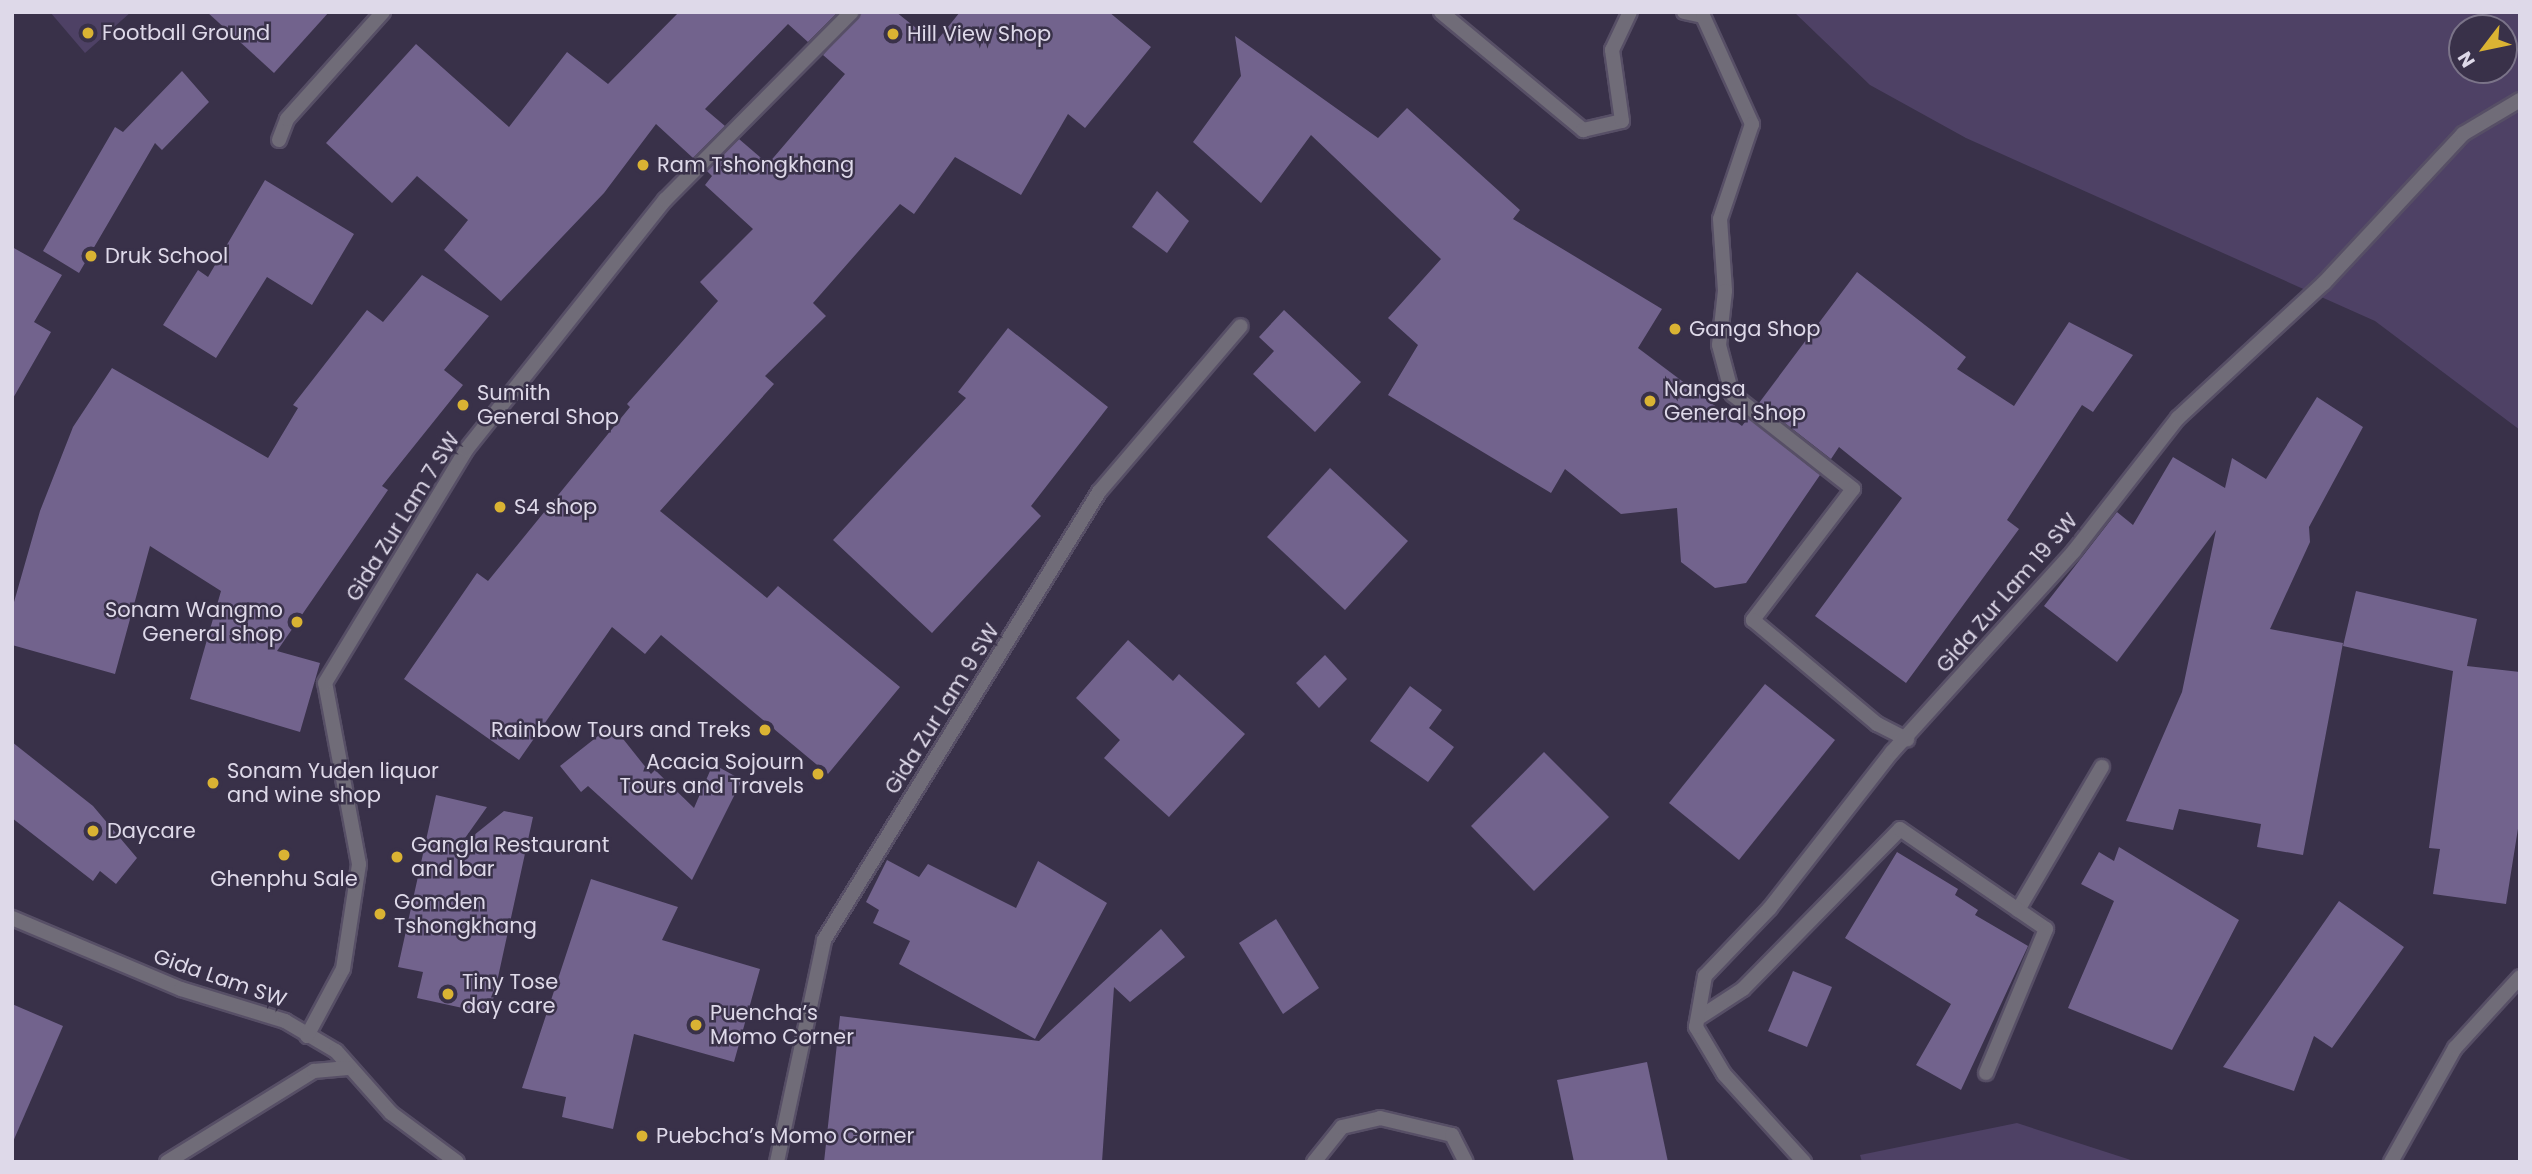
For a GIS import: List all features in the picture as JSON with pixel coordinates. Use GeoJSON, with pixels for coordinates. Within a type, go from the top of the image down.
{"type":"FeatureCollection","features":[{"type":"Feature","properties":{"kind":"street"},"geometry":{"type":"LineString","coordinates":[[279,140],[287,118],[383,12]]}},
{"type":"Feature","properties":{"kind":"street","name":"Gida Zur Lam 7 SW"},"geometry":{"type":"LineString","coordinates":[[307,1036],[343,969],[359,864],[325,683],[466,450],[665,200],[852,12]]}},
{"type":"Feature","properties":{"kind":"street"},"geometry":{"type":"LineString","coordinates":[[1441,12],[1583,130],[1622,121],[1612,50],[1630,12]]}},
{"type":"Feature","properties":{"kind":"street"},"geometry":{"type":"LineString","coordinates":[[1684,12],[1703,16],[1752,124],[1720,219],[1725,291],[1719,345],[1731,394],[1853,489],[1753,620],[1877,724],[1907,738]]}},
{"type":"Feature","properties":{"kind":"street","name":"Gida Zur Lam 19 SW"},"geometry":{"type":"LineString","coordinates":[[1804,1162],[1724,1074],[1696,1027],[1700,1017],[1705,976],[1770,908],[1907,738],[2074,551],[2178,418],[2324,283],[2462,134],[2520,100]]}},
{"type":"Feature","properties":{"kind":"street","name":"Gida Zur Lam 9 SW"},"geometry":{"type":"LineString","coordinates":[[777,1162],[824,940],[1099,492],[1241,326]]}},
{"type":"Feature","properties":{"kind":"street"},"geometry":{"type":"LineString","coordinates":[[2018,910],[2102,767]]}},
{"type":"Feature","properties":{"kind":"street"},"geometry":{"type":"LineString","coordinates":[[1700,1017],[1743,989],[1900,829],[2046,929],[1986,1073]]}},
{"type":"Feature","properties":{"kind":"street","name":"Gida Lam SW"},"geometry":{"type":"LineString","coordinates":[[12,918],[181,989],[285,1021],[336,1051],[348,1068],[391,1113],[457,1162]]}},
{"type":"Feature","properties":{"kind":"street"},"geometry":{"type":"LineString","coordinates":[[2391,1162],[2455,1048],[2520,977]]}},
{"type":"Feature","properties":{"kind":"street"},"geometry":{"type":"LineString","coordinates":[[167,1162],[314,1071],[348,1068]]}},
{"type":"Feature","properties":{"kind":"street"},"geometry":{"type":"LineString","coordinates":[[1314,1162],[1342,1127],[1380,1118],[1452,1135],[1466,1162]]}},
{"type":"Feature","properties":{"kind":"shaded area","name":"Football Ground"},"geometry":{"type":"Polygon","coordinates":[[[50,12],[131,12],[85,53],[50,12]]]}},
{"type":"Feature","properties":{"kind":"shaded area"},"geometry":{"type":"Polygon","coordinates":[[[1794,12],[2520,12],[2520,430],[2375,321],[1966,138],[1870,85],[1794,12]]]}},
{"type":"Feature","properties":{"kind":"shaded area"},"geometry":{"type":"Polygon","coordinates":[[[2017,1123],[2137,1162],[1862,1162],[1860,1155],[2017,1123]]]}},
{"type":"Feature","properties":{"kind":"building"},"geometry":{"type":"Polygon","coordinates":[[[207,12],[329,12],[274,73],[207,12]]]}},
{"type":"Feature","properties":{"kind":"building"},"geometry":{"type":"Polygon","coordinates":[[[679,12],[838,12],[808,42],[788,24],[705,109],[725,126],[693,158],[656,124],[604,193],[501,301],[444,250],[468,220],[417,176],[392,203],[326,143],[416,44],[509,127],[567,52],[608,84],[679,12]]]}},
{"type":"Feature","properties":{"kind":"building"},"geometry":{"type":"Polygon","coordinates":[[[861,12],[896,12],[935,43],[960,12],[1109,12],[1151,47],[1085,128],[1068,114],[1021,195],[955,157],[914,214],[900,204],[813,303],[826,316],[765,376],[774,384],[660,511],[767,598],[778,586],[900,687],[828,774],[661,635],[645,654],[612,627],[519,760],[404,679],[477,573],[488,581],[630,407],[627,404],[718,301],[700,282],[753,229],[705,185],[712,176],[707,171],[739,139],[768,164],[845,74],[823,55],[861,12]]]}},
{"type":"Feature","properties":{"kind":"building"},"geometry":{"type":"Polygon","coordinates":[[[1235,36],[1378,138],[1407,108],[1520,210],[1513,219],[1662,309],[1638,348],[1742,426],[1748,418],[1820,475],[1746,583],[1715,588],[1681,562],[1677,508],[1621,514],[1565,469],[1551,493],[1388,395],[1418,345],[1388,318],[1441,259],[1311,135],[1261,203],[1193,142],[1241,76],[1235,36]]]}},
{"type":"Feature","properties":{"kind":"building"},"geometry":{"type":"Polygon","coordinates":[[[182,71],[209,102],[162,150],[155,143],[79,273],[43,251],[115,127],[123,132],[182,71]]]}},
{"type":"Feature","properties":{"kind":"building"},"geometry":{"type":"Polygon","coordinates":[[[265,180],[354,234],[312,305],[267,277],[216,358],[163,325],[198,270],[208,277],[265,180]]]}},
{"type":"Feature","properties":{"kind":"building"},"geometry":{"type":"Polygon","coordinates":[[[1157,191],[1189,221],[1167,253],[1132,227],[1157,191]]]}},
{"type":"Feature","properties":{"kind":"building"},"geometry":{"type":"Polygon","coordinates":[[[12,247],[62,275],[34,322],[51,332],[12,400],[12,247]]]}},
{"type":"Feature","properties":{"kind":"building"},"geometry":{"type":"Polygon","coordinates":[[[1857,272],[1966,357],[1957,369],[2014,406],[2069,322],[2133,355],[2093,412],[2082,405],[2007,520],[2019,529],[1906,683],[1815,616],[1902,498],[1839,447],[1831,459],[1759,403],[1857,272]]]}},
{"type":"Feature","properties":{"kind":"building"},"geometry":{"type":"Polygon","coordinates":[[[422,275],[489,316],[444,370],[463,385],[382,486],[388,490],[277,651],[320,663],[300,732],[190,699],[221,591],[150,546],[115,674],[12,645],[12,609],[40,511],[73,427],[112,368],[268,458],[298,408],[293,405],[367,310],[383,322],[422,275]]]}},
{"type":"Feature","properties":{"kind":"building"},"geometry":{"type":"Polygon","coordinates":[[[1284,310],[1361,382],[1315,432],[1253,374],[1274,351],[1259,337],[1284,310]]]}},
{"type":"Feature","properties":{"kind":"building"},"geometry":{"type":"Polygon","coordinates":[[[1008,328],[1108,407],[1031,506],[1041,516],[932,633],[833,540],[966,398],[958,392],[1008,328]]]}},
{"type":"Feature","properties":{"kind":"building"},"geometry":{"type":"Polygon","coordinates":[[[2317,397],[2363,427],[2309,527],[2310,542],[2270,629],[2343,643],[2303,855],[2257,847],[2261,824],[2179,809],[2173,830],[2126,821],[2182,692],[2216,530],[2117,662],[2044,606],[2117,512],[2133,525],[2173,457],[2225,488],[2232,458],[2266,479],[2317,397]]]}},
{"type":"Feature","properties":{"kind":"building"},"geometry":{"type":"Polygon","coordinates":[[[1330,468],[1408,541],[1345,610],[1267,537],[1330,468]]]}},
{"type":"Feature","properties":{"kind":"building"},"geometry":{"type":"Polygon","coordinates":[[[2356,591],[2477,619],[2467,666],[2520,672],[2520,816],[2506,904],[2433,894],[2440,849],[2429,848],[2453,671],[2343,646],[2356,591]]]}},
{"type":"Feature","properties":{"kind":"building"},"geometry":{"type":"Polygon","coordinates":[[[1128,640],[1173,681],[1179,674],[1245,734],[1169,817],[1104,758],[1120,740],[1076,698],[1128,640]]]}},
{"type":"Feature","properties":{"kind":"building"},"geometry":{"type":"Polygon","coordinates":[[[1325,655],[1347,679],[1319,708],[1296,683],[1325,655]]]}},
{"type":"Feature","properties":{"kind":"building"},"geometry":{"type":"Polygon","coordinates":[[[1765,684],[1835,740],[1739,860],[1669,803],[1765,684]]]}},
{"type":"Feature","properties":{"kind":"building"},"geometry":{"type":"Polygon","coordinates":[[[1410,686],[1442,710],[1429,728],[1454,747],[1428,782],[1370,741],[1410,686]]]}},
{"type":"Feature","properties":{"kind":"building"},"geometry":{"type":"Polygon","coordinates":[[[612,725],[651,774],[655,770],[694,808],[713,764],[742,780],[692,880],[588,786],[581,792],[560,766],[612,725]]]}},
{"type":"Feature","properties":{"kind":"building"},"geometry":{"type":"Polygon","coordinates":[[[12,742],[93,806],[137,858],[116,884],[100,871],[93,881],[12,818],[12,742]]]}},
{"type":"Feature","properties":{"kind":"building"},"geometry":{"type":"Polygon","coordinates":[[[1544,752],[1609,817],[1534,891],[1471,826],[1544,752]]]}},
{"type":"Feature","properties":{"kind":"building"},"geometry":{"type":"Polygon","coordinates":[[[436,795],[487,807],[458,848],[504,811],[533,817],[490,1014],[417,998],[423,972],[398,967],[436,795]]]}},
{"type":"Feature","properties":{"kind":"building"},"geometry":{"type":"Polygon","coordinates":[[[2119,847],[2239,920],[2172,1050],[2068,1008],[2114,901],[2081,884],[2099,852],[2114,861],[2119,847]]]}},
{"type":"Feature","properties":{"kind":"building"},"geometry":{"type":"Polygon","coordinates":[[[1897,852],[1958,889],[1955,895],[1978,910],[1975,915],[2028,946],[1961,1090],[1916,1065],[1951,1004],[1845,938],[1897,852]]]}},
{"type":"Feature","properties":{"kind":"building"},"geometry":{"type":"Polygon","coordinates":[[[887,860],[919,877],[928,864],[1016,908],[1038,861],[1107,903],[1035,1039],[899,964],[910,941],[873,923],[879,910],[866,902],[887,860]]]}},
{"type":"Feature","properties":{"kind":"building"},"geometry":{"type":"Polygon","coordinates":[[[591,879],[678,907],[662,940],[760,969],[734,1062],[634,1034],[613,1129],[562,1117],[566,1097],[522,1088],[591,879]]]}},
{"type":"Feature","properties":{"kind":"building"},"geometry":{"type":"Polygon","coordinates":[[[2339,901],[2404,947],[2332,1048],[2314,1036],[2294,1091],[2223,1067],[2339,901]]]}},
{"type":"Feature","properties":{"kind":"building"},"geometry":{"type":"Polygon","coordinates":[[[1276,919],[1319,988],[1283,1014],[1239,943],[1276,919]]]}},
{"type":"Feature","properties":{"kind":"building"},"geometry":{"type":"Polygon","coordinates":[[[1161,929],[1185,957],[1130,1002],[1114,987],[1102,1162],[824,1162],[840,1016],[1039,1041],[1161,929]]]}},
{"type":"Feature","properties":{"kind":"building"},"geometry":{"type":"Polygon","coordinates":[[[1793,971],[1832,987],[1807,1047],[1768,1031],[1793,971]]]}},
{"type":"Feature","properties":{"kind":"building"},"geometry":{"type":"Polygon","coordinates":[[[12,1004],[63,1026],[12,1144],[12,1004]]]}},
{"type":"Feature","properties":{"kind":"building"},"geometry":{"type":"Polygon","coordinates":[[[1647,1062],[1668,1162],[1574,1162],[1557,1080],[1647,1062]]]}},
{"type":"Feature","properties":{"kind":"place","name":"Football Ground"},"geometry":{"type":"Point","coordinates":[88,33]}},
{"type":"Feature","properties":{"kind":"place","name":"Hill View Shop"},"geometry":{"type":"Point","coordinates":[893,34]}},
{"type":"Feature","properties":{"kind":"place","name":"Ram Tshongkhang"},"geometry":{"type":"Point","coordinates":[643,165]}},
{"type":"Feature","properties":{"kind":"place","name":"Druk School"},"geometry":{"type":"Point","coordinates":[91,256]}},
{"type":"Feature","properties":{"kind":"place","name":"Ganga Shop"},"geometry":{"type":"Point","coordinates":[1675,329]}},
{"type":"Feature","properties":{"kind":"place","name":"Nangsa General Shop"},"geometry":{"type":"Point","coordinates":[1650,401]}},
{"type":"Feature","properties":{"kind":"place","name":"Sumith General Shop"},"geometry":{"type":"Point","coordinates":[463,405]}},
{"type":"Feature","properties":{"kind":"place","name":"S4 shop"},"geometry":{"type":"Point","coordinates":[500,507]}},
{"type":"Feature","properties":{"kind":"place","name":"Sonam Wangmo General shop"},"geometry":{"type":"Point","coordinates":[297,622]}},
{"type":"Feature","properties":{"kind":"place","name":"Rainbow Tours and Treks"},"geometry":{"type":"Point","coordinates":[765,730]}},
{"type":"Feature","properties":{"kind":"place","name":"Acacia Sojourn Tours and Travels"},"geometry":{"type":"Point","coordinates":[818,774]}},
{"type":"Feature","properties":{"kind":"place","name":"Sonam Yuden liquor and wine shop"},"geometry":{"type":"Point","coordinates":[213,783]}},
{"type":"Feature","properties":{"kind":"place","name":"Daycare"},"geometry":{"type":"Point","coordinates":[93,831]}},
{"type":"Feature","properties":{"kind":"place","name":"Ghenphu Sale"},"geometry":{"type":"Point","coordinates":[284,855]}},
{"type":"Feature","properties":{"kind":"place","name":"Gangla Restaurant and bar"},"geometry":{"type":"Point","coordinates":[397,857]}},
{"type":"Feature","properties":{"kind":"place","name":"Gomden Tshongkhang"},"geometry":{"type":"Point","coordinates":[380,914]}},
{"type":"Feature","properties":{"kind":"place","name":"Tiny Tose day care"},"geometry":{"type":"Point","coordinates":[448,994]}},
{"type":"Feature","properties":{"kind":"place","name":"Puencha’s Momo Corner"},"geometry":{"type":"Point","coordinates":[696,1025]}},
{"type":"Feature","properties":{"kind":"place","name":"Puebcha’s Momo Corner"},"geometry":{"type":"Point","coordinates":[642,1136]}}]}
